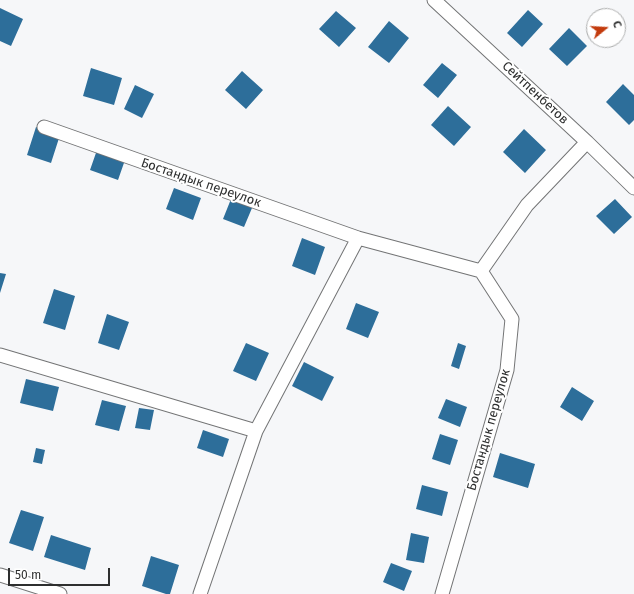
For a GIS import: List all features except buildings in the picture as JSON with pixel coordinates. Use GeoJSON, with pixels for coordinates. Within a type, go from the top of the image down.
{"type":"FeatureCollection","features":[{"type":"Feature","properties":{"kind":"street","name":"Сейтпенбетов"},"geometry":{"type":"LineString","coordinates":[[434,0],[587,142],[634,188]]}},
{"type":"Feature","properties":{"kind":"street","name":"Бостандык переулок"},"geometry":{"type":"LineString","coordinates":[[44,127],[358,238],[481,271],[512,319],[507,370],[442,594]]}},
{"type":"Feature","properties":{"kind":"street"},"geometry":{"type":"LineString","coordinates":[[481,271],[527,204],[587,142]]}},
{"type":"Feature","properties":{"kind":"street"},"geometry":{"type":"LineString","coordinates":[[200,594],[256,431],[358,238]]}},
{"type":"Feature","properties":{"kind":"street"},"geometry":{"type":"LineString","coordinates":[[0,355],[256,431]]}},
{"type":"Feature","properties":{"kind":"street"},"geometry":{"type":"LineString","coordinates":[[0,576],[60,594]]}}]}
